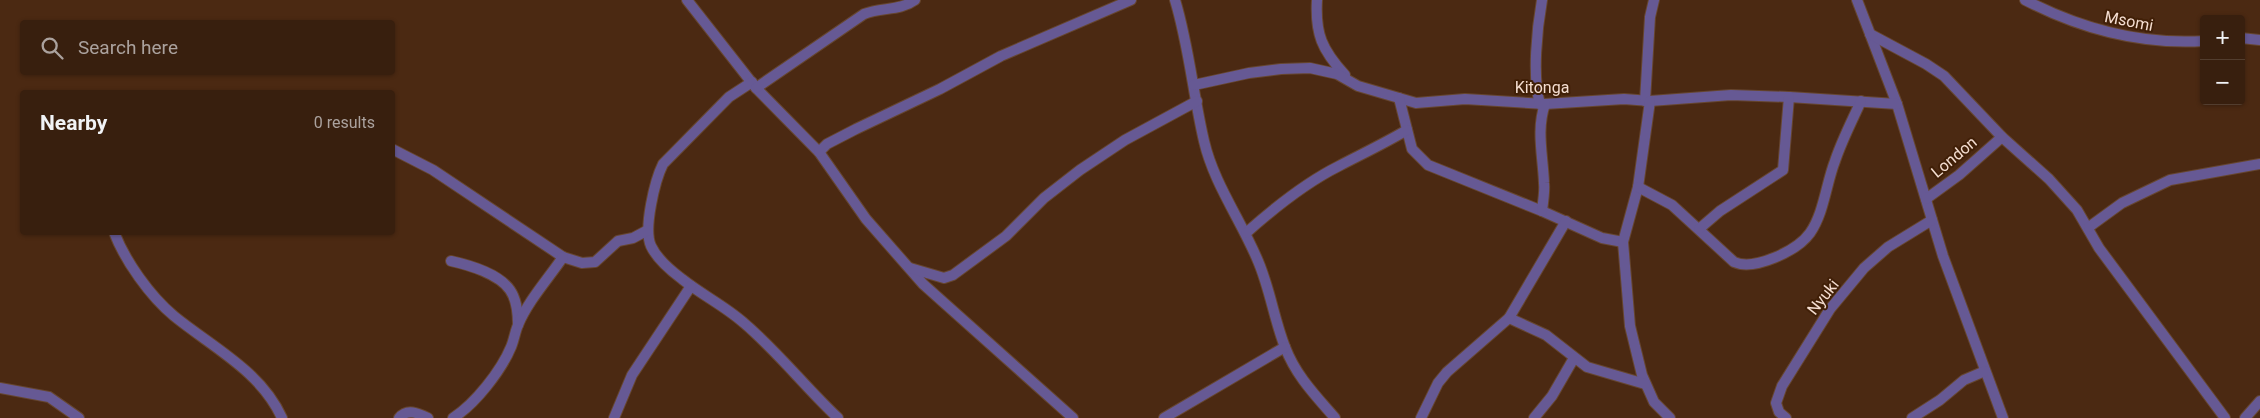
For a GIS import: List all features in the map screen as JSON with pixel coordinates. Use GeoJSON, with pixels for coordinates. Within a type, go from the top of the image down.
{"type":"FeatureCollection","features":[{"type":"Feature","properties":{"kind":"street"},"geometry":{"type":"LineString","coordinates":[[838,418],[744,322],[668,268],[654,251],[650,244],[648,230],[655,185],[663,164],[729,97],[754,85],[864,14],[880,9],[897,8],[915,0]]}},
{"type":"Feature","properties":{"kind":"street"},"geometry":{"type":"LineString","coordinates":[[818,152],[827,144],[940,89],[1001,56],[1131,0]]}},
{"type":"Feature","properties":{"kind":"street"},"geometry":{"type":"LineString","coordinates":[[1175,0],[1184,32],[1204,141],[1213,172],[1246,233],[1259,262],[1285,347],[1296,370],[1310,391],[1335,418]]}},
{"type":"Feature","properties":{"kind":"street"},"geometry":{"type":"LineString","coordinates":[[1317,0],[1317,32],[1321,43],[1334,64],[1349,80]]}},
{"type":"Feature","properties":{"kind":"street"},"geometry":{"type":"LineString","coordinates":[[1542,0],[1535,76],[1536,90],[1543,104],[1540,133],[1544,185],[1542,211]]}},
{"type":"Feature","properties":{"kind":"street"},"geometry":{"type":"LineString","coordinates":[[1654,0],[1650,17],[1648,101],[1638,187],[1623,242],[1630,326],[1645,384],[1654,402],[1670,418]]}},
{"type":"Feature","properties":{"kind":"street"},"geometry":{"type":"LineString","coordinates":[[1857,0],[1897,104],[1932,220],[2002,418]]}},
{"type":"Feature","properties":{"kind":"street","name":"Msomi"},"geometry":{"type":"LineString","coordinates":[[2025,0],[2045,4],[2069,21],[2103,32],[2149,41],[2200,41]]}},
{"type":"Feature","properties":{"kind":"street"},"geometry":{"type":"LineString","coordinates":[[690,1],[754,85],[818,152],[866,219],[923,284],[1073,418]]}},
{"type":"Feature","properties":{"kind":"street"},"geometry":{"type":"LineString","coordinates":[[1870,34],[1926,64],[1944,76],[2002,137],[2049,179],[2077,210],[2100,248],[2225,418]]}},
{"type":"Feature","properties":{"kind":"street"},"geometry":{"type":"LineString","coordinates":[[2245,38],[2260,40]]}},
{"type":"Feature","properties":{"kind":"street","name":"Kitonga"},"geometry":{"type":"LineString","coordinates":[[1194,85],[1250,73],[1310,68],[1326,71],[1349,80],[1358,86],[1416,103],[1465,99],[1543,104],[1624,99],[1648,101],[1731,96],[1789,96],[1897,104]]}},
{"type":"Feature","properties":{"kind":"street"},"geometry":{"type":"LineString","coordinates":[[1699,229],[1742,196],[1776,177],[1783,170],[1789,96]]}},
{"type":"Feature","properties":{"kind":"street"},"geometry":{"type":"LineString","coordinates":[[1399,98],[1412,149],[1428,165],[1566,221],[1602,238],[1623,242]]}},
{"type":"Feature","properties":{"kind":"street"},"geometry":{"type":"LineString","coordinates":[[909,267],[944,278],[952,275],[1006,236],[1044,198],[1080,170],[1125,140],[1197,101]]}},
{"type":"Feature","properties":{"kind":"street"},"geometry":{"type":"LineString","coordinates":[[1638,187],[1672,205],[1731,259],[1746,265],[1774,257],[1804,240],[1815,224],[1838,152],[1861,101]]}},
{"type":"Feature","properties":{"kind":"street"},"geometry":{"type":"LineString","coordinates":[[1246,233],[1273,209],[1305,186],[1338,166],[1408,130]]}},
{"type":"Feature","properties":{"kind":"street","name":"London"},"geometry":{"type":"LineString","coordinates":[[1926,199],[2002,137]]}},
{"type":"Feature","properties":{"kind":"street"},"geometry":{"type":"LineString","coordinates":[[395,151],[433,170],[562,257],[582,263],[595,262],[618,241],[633,238],[648,230]]}},
{"type":"Feature","properties":{"kind":"street"},"geometry":{"type":"LineString","coordinates":[[2089,227],[2122,204],[2170,180],[2260,164]]}},
{"type":"Feature","properties":{"kind":"street","name":"Nyuki"},"geometry":{"type":"LineString","coordinates":[[1786,418],[1779,412],[1776,403],[1782,386],[1821,322],[1864,268],[1877,256],[1902,237],[1932,220]]}},
{"type":"Feature","properties":{"kind":"street"},"geometry":{"type":"LineString","coordinates":[[1421,418],[1438,383],[1447,372],[1509,318],[1566,221]]}},
{"type":"Feature","properties":{"kind":"street"},"geometry":{"type":"LineString","coordinates":[[115,235],[124,256],[159,302],[247,373],[267,392],[282,418]]}},
{"type":"Feature","properties":{"kind":"street"},"geometry":{"type":"LineString","coordinates":[[453,418],[481,392],[510,348],[518,325],[562,257]]}},
{"type":"Feature","properties":{"kind":"street"},"geometry":{"type":"LineString","coordinates":[[451,261],[479,268],[504,284],[511,291],[515,301],[518,325]]}},
{"type":"Feature","properties":{"kind":"street"},"geometry":{"type":"LineString","coordinates":[[614,418],[632,375],[691,286]]}},
{"type":"Feature","properties":{"kind":"street"},"geometry":{"type":"LineString","coordinates":[[1509,318],[1546,335],[1563,347],[1574,358],[1597,371],[1645,384]]}},
{"type":"Feature","properties":{"kind":"street"},"geometry":{"type":"LineString","coordinates":[[1164,418],[1285,347]]}},
{"type":"Feature","properties":{"kind":"street"},"geometry":{"type":"LineString","coordinates":[[1534,418],[1552,396],[1574,358]]}},
{"type":"Feature","properties":{"kind":"street"},"geometry":{"type":"LineString","coordinates":[[1912,418],[1940,400],[1964,380],[1985,370]]}},
{"type":"Feature","properties":{"kind":"street"},"geometry":{"type":"LineString","coordinates":[[0,388],[49,397],[79,418]]}},
{"type":"Feature","properties":{"kind":"street"},"geometry":{"type":"LineString","coordinates":[[2245,418],[2260,401]]}},
{"type":"Feature","properties":{"kind":"street"},"geometry":{"type":"LineString","coordinates":[[399,418],[406,412],[412,412],[428,418]]}}]}
